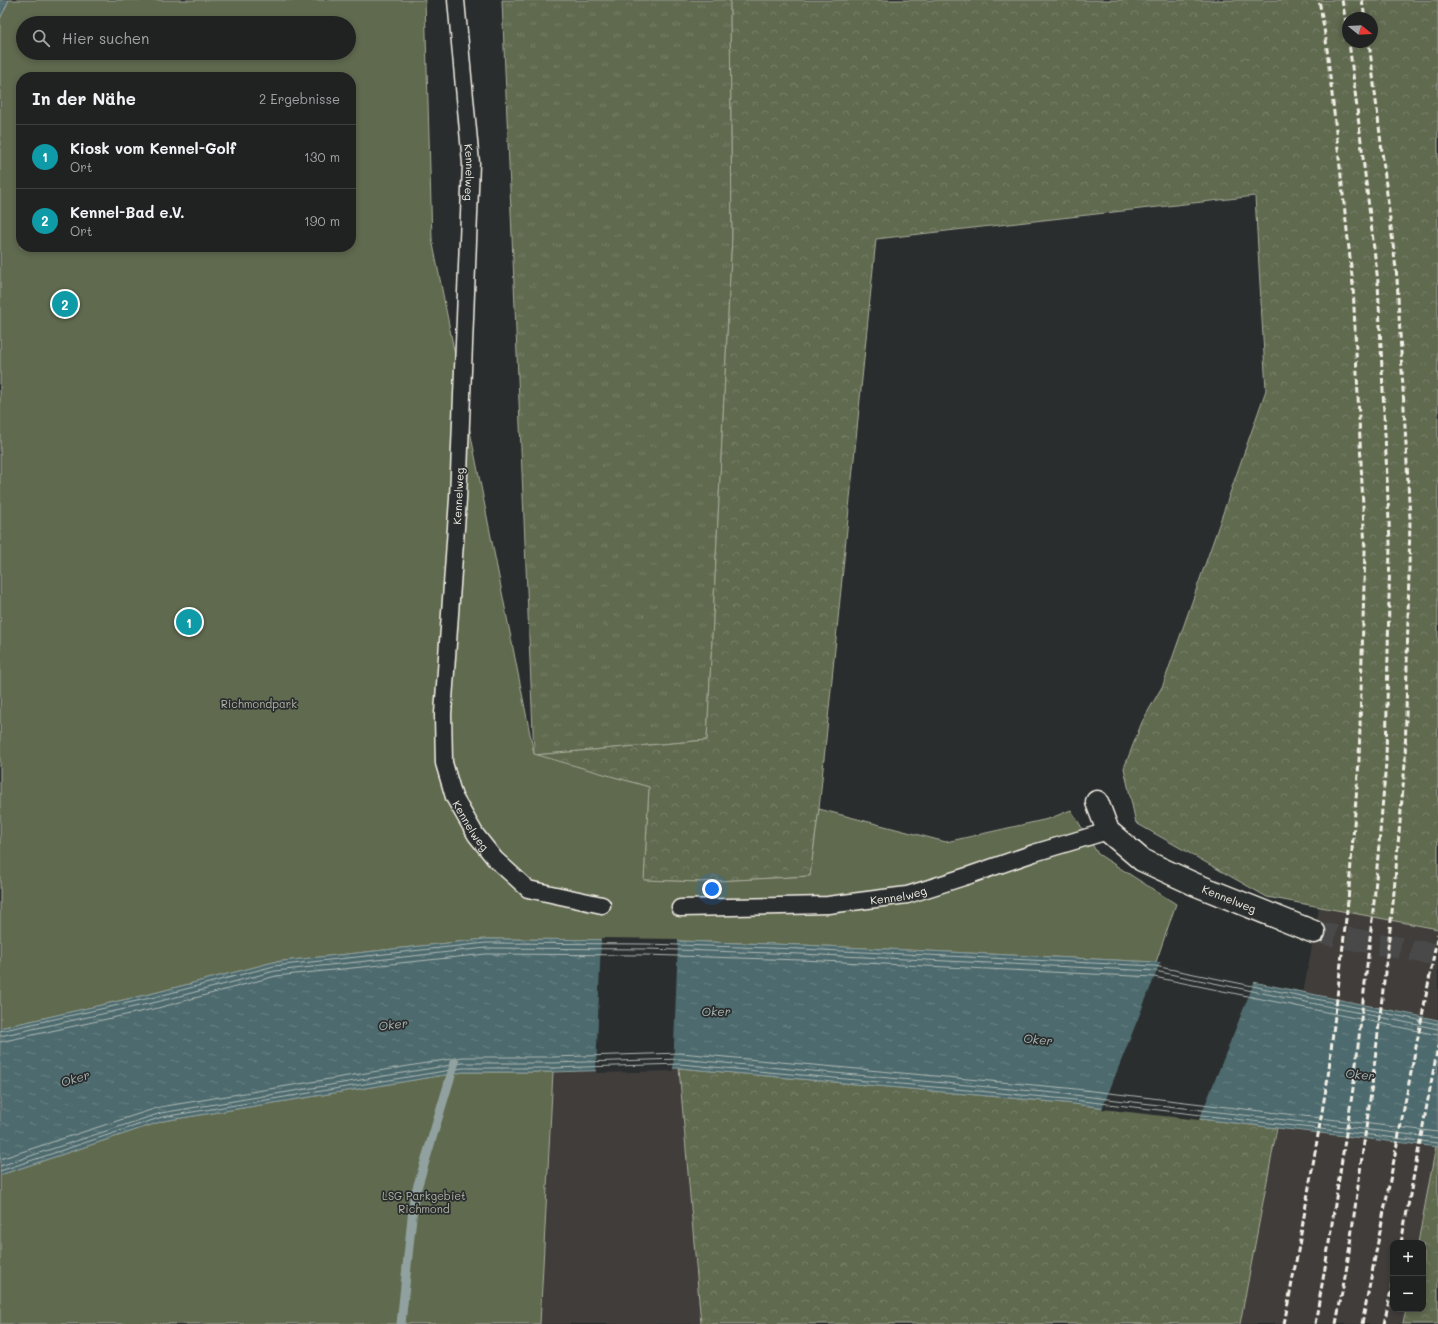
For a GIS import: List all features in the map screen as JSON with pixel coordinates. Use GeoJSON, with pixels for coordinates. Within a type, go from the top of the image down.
{"type":"FeatureCollection","features":[{"type":"Feature","properties":{"kind":"street"},"geometry":{"type":"LineString","coordinates":[[1097,802],[1108,832]]}},
{"type":"Feature","properties":{"kind":"street","name":"Kennelweg"},"geometry":{"type":"LineString","coordinates":[[1108,832],[1142,860],[1194,884],[1314,932]]}},
{"type":"Feature","properties":{"kind":"lane","name":"Kennelweg"},"geometry":{"type":"LineString","coordinates":[[456,0],[470,163],[458,499],[443,714],[444,763],[454,797],[476,835],[495,860],[528,889],[602,905]]}},
{"type":"Feature","properties":{"kind":"lane","name":"Kennelweg"},"geometry":{"type":"LineString","coordinates":[[680,908],[828,905],[907,895],[1034,853],[1108,832]]}},
{"type":"Feature","properties":{"kind":"shaded area"},"geometry":{"type":"Polygon","coordinates":[[[1251,0],[1391,0],[1438,749],[1438,1169],[1424,1212],[1419,1240],[1390,1240],[1390,1312],[1405,1312],[1403,1324],[1240,1324],[1324,883],[1251,0]]]}},
{"type":"Feature","properties":{"kind":"shaded area"},"geometry":{"type":"Polygon","coordinates":[[[679,1068],[701,1324],[540,1324],[553,1072],[679,1068]]]}},
{"type":"Feature","properties":{"kind":"green space","name":"Richmondpark"},"geometry":{"type":"Polygon","coordinates":[[[9,0],[425,0],[432,239],[534,754],[649,787],[644,880],[700,882],[810,876],[819,809],[946,842],[1048,819],[1071,810],[1098,854],[1176,904],[1156,962],[802,945],[647,940],[485,939],[274,962],[154,993],[0,1028],[0,19],[9,0]]]}},
{"type":"Feature","properties":{"kind":"green space"},"geometry":{"type":"Polygon","coordinates":[[[502,0],[730,0],[732,236],[707,740],[534,755],[502,0]]]}},
{"type":"Feature","properties":{"kind":"green space"},"geometry":{"type":"Polygon","coordinates":[[[730,0],[1438,0],[1438,929],[1267,897],[1136,823],[1124,768],[1142,722],[1163,685],[1266,390],[1255,196],[876,239],[819,809],[810,876],[700,882],[644,880],[649,787],[534,755],[707,740],[732,236],[730,0]]]}},
{"type":"Feature","properties":{"kind":"green space"},"geometry":{"type":"Polygon","coordinates":[[[679,1068],[1065,1103],[1277,1128],[1240,1324],[701,1324],[679,1068]]]}},
{"type":"Feature","properties":{"kind":"green space","name":"LSG Parkgebiet Richmond"},"geometry":{"type":"Polygon","coordinates":[[[463,1072],[553,1072],[540,1324],[0,1324],[0,1175],[163,1121],[463,1072]]]}},
{"type":"Feature","properties":{"kind":"green space"},"geometry":{"type":"Polygon","coordinates":[[[1436,1146],[1438,1147],[1438,1324],[1403,1324],[1405,1312],[1426,1312],[1426,1240],[1419,1240],[1436,1146]]]}},
{"type":"Feature","properties":{"kind":"water"},"geometry":{"type":"Polygon","coordinates":[[[0,0],[9,0],[0,19],[0,0]]]}},
{"type":"Feature","properties":{"kind":"water","name":"Oker"},"geometry":{"type":"Polygon","coordinates":[[[485,939],[647,940],[802,945],[1156,962],[1438,1020],[1438,1147],[1065,1103],[679,1068],[553,1072],[463,1072],[163,1121],[0,1175],[0,1028],[154,993],[274,962],[485,939]]]}},
{"type":"Feature","properties":{"kind":"pier"},"geometry":{"type":"Polygon","coordinates":[[[601,938],[678,939],[673,1071],[596,1073],[601,938]]]}},
{"type":"Feature","properties":{"kind":"pier"},"geometry":{"type":"Polygon","coordinates":[[[1161,961],[1255,980],[1199,1120],[1102,1109],[1161,961]]]}},
{"type":"Feature","properties":{"kind":"waterway"},"geometry":{"type":"LineString","coordinates":[[401,1324],[414,1198],[455,1062]]}},
{"type":"Feature","properties":{"kind":"tunnel"},"geometry":{"type":"LineString","coordinates":[[1314,932],[1438,955]]}},
{"type":"Feature","properties":{"kind":"railway"},"geometry":{"type":"LineString","coordinates":[[1284,1324],[1328,1077],[1348,901],[1359,761],[1365,551],[1353,285],[1326,40],[1319,0]]}},
{"type":"Feature","properties":{"kind":"railway"},"geometry":{"type":"LineString","coordinates":[[1342,0],[1344,12]]}},
{"type":"Feature","properties":{"kind":"railway"},"geometry":{"type":"LineString","coordinates":[[1362,0],[1364,12]]}},
{"type":"Feature","properties":{"kind":"railway"},"geometry":{"type":"LineString","coordinates":[[1315,1324],[1354,1082],[1374,902],[1386,763],[1390,543],[1378,282],[1350,48]]}},
{"type":"Feature","properties":{"kind":"railway"},"geometry":{"type":"LineString","coordinates":[[1336,1324],[1347,1266],[1372,1085],[1393,903],[1405,764],[1410,519],[1397,278],[1370,48]]}},
{"type":"Feature","properties":{"kind":"railway"},"geometry":{"type":"LineString","coordinates":[[1362,1324],[1438,934]]}},
{"type":"Feature","properties":{"kind":"railway"},"geometry":{"type":"LineString","coordinates":[[1402,1240],[1438,1046]]}},
{"type":"Feature","properties":{"kind":"railway"},"geometry":{"type":"LineString","coordinates":[[1384,1324],[1390,1295]]}},
{"type":"Feature","properties":{"kind":"place","name":"Kennel-Bad e.V."},"geometry":{"type":"Point","coordinates":[65,304]}},
{"type":"Feature","properties":{"kind":"place","name":"Kiosk vom Kennel-Golf"},"geometry":{"type":"Point","coordinates":[189,622]}}]}
